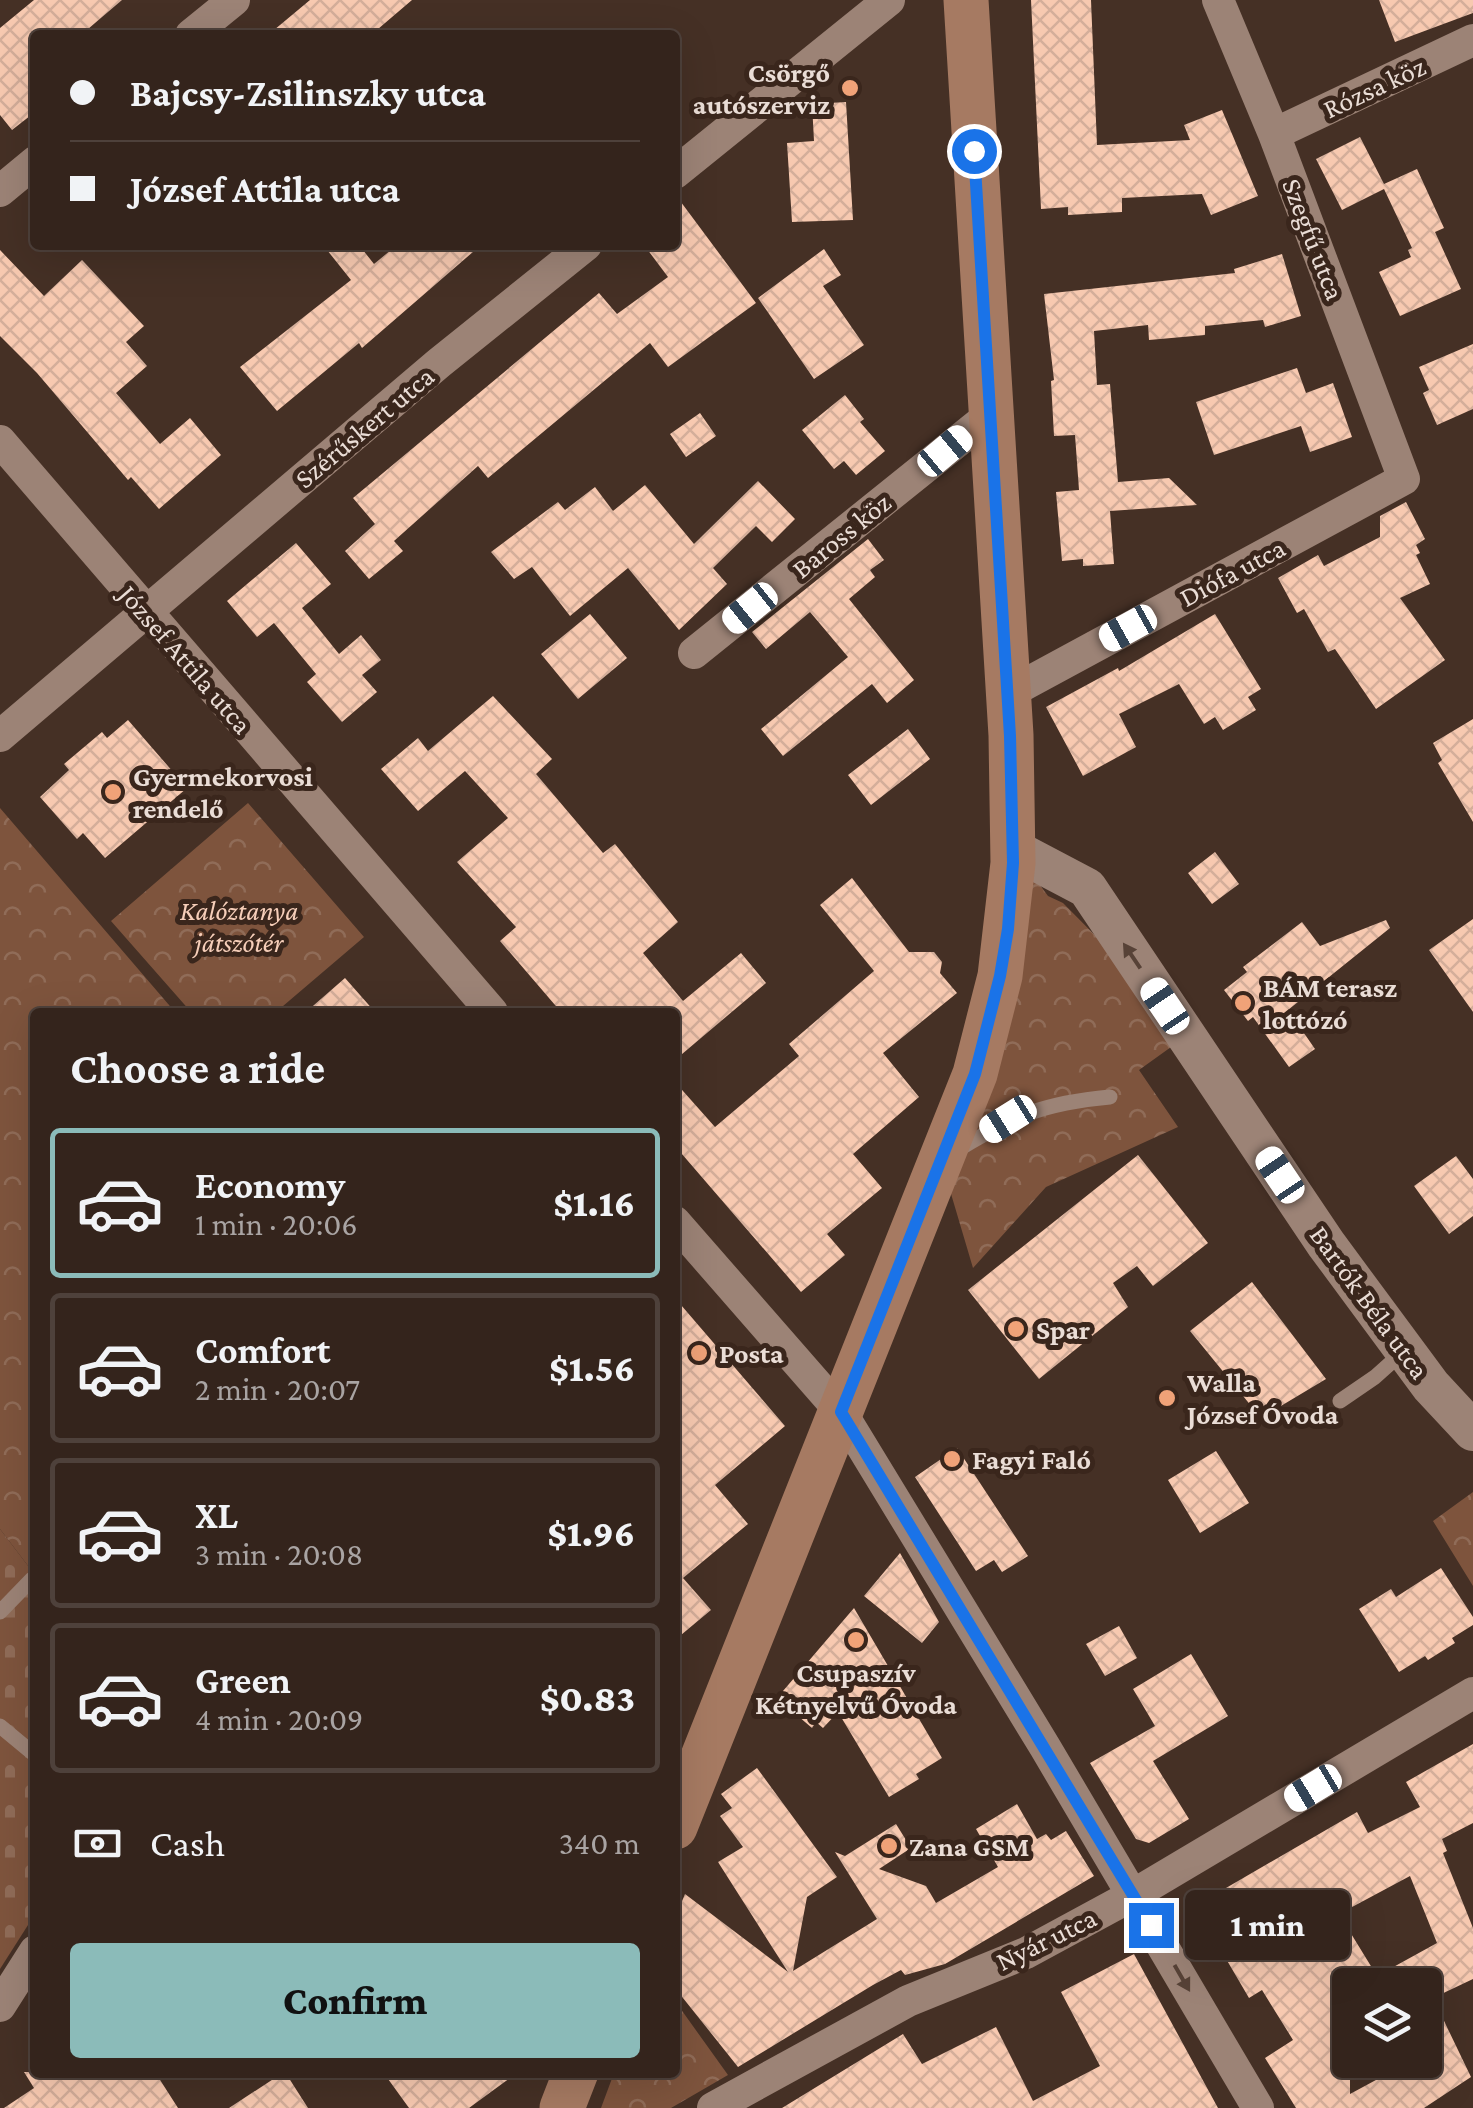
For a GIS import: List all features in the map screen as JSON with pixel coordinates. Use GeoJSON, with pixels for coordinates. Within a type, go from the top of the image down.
{"type":"FeatureCollection","features":[{"type":"Feature","properties":{"kind":"main road"},"geometry":{"type":"LineString","coordinates":[[680,1814],[975,1074],[1008,929],[1013,849],[1007,694],[966,0]]}},
{"type":"Feature","properties":{"kind":"main road"},"geometry":{"type":"LineString","coordinates":[[562,2108],[574,2078]]}},
{"type":"Feature","properties":{"kind":"street"},"geometry":{"type":"LineString","coordinates":[[197,30],[234,0]]}},
{"type":"Feature","properties":{"kind":"street"},"geometry":{"type":"LineString","coordinates":[[680,169],[889,0]]}},
{"type":"Feature","properties":{"kind":"street","name":"Szegfű utca"},"geometry":{"type":"LineString","coordinates":[[1218,0],[1274,134],[1404,480]]}},
{"type":"Feature","properties":{"kind":"street","name":"Rózsa köz"},"geometry":{"type":"LineString","coordinates":[[1274,134],[1473,40]]}},
{"type":"Feature","properties":{"kind":"street"},"geometry":{"type":"LineString","coordinates":[[0,191],[30,166]]}},
{"type":"Feature","properties":{"kind":"street","name":"Szérűskert utca"},"geometry":{"type":"LineString","coordinates":[[0,736],[439,363],[580,250]]}},
{"type":"Feature","properties":{"kind":"street","name":"Baross köz"},"geometry":{"type":"LineString","coordinates":[[694,653],[989,416]]}},
{"type":"Feature","properties":{"kind":"street","name":"József Attila utca"},"geometry":{"type":"LineString","coordinates":[[0,440],[489,1008]]}},
{"type":"Feature","properties":{"kind":"street","name":"Diófa utca"},"geometry":{"type":"LineString","coordinates":[[1007,694],[1404,480]]}},
{"type":"Feature","properties":{"kind":"street","name":"Bartók Béla utca"},"geometry":{"type":"LineString","coordinates":[[1013,849],[1086,888],[1326,1244],[1430,1386],[1473,1430]]}},
{"type":"Feature","properties":{"kind":"street"},"geometry":{"type":"LineString","coordinates":[[680,1228],[841,1412],[1258,2108]]}},
{"type":"Feature","properties":{"kind":"street","name":"Nyár utca"},"geometry":{"type":"LineString","coordinates":[[713,2108],[908,2001],[1026,1952],[1133,1895],[1473,1693]]}},
{"type":"Feature","properties":{"kind":"street"},"geometry":{"type":"LineString","coordinates":[[0,2006],[30,1959]]}},
{"type":"Feature","properties":{"kind":"lane"},"geometry":{"type":"LineString","coordinates":[[942,1160],[1008,1119],[1072,1100],[1110,1097]]}},
{"type":"Feature","properties":{"kind":"lane"},"geometry":{"type":"LineString","coordinates":[[1340,1401],[1404,1351]]}},
{"type":"Feature","properties":{"kind":"lane"},"geometry":{"type":"LineString","coordinates":[[0,1612],[30,1580]]}},
{"type":"Feature","properties":{"kind":"lane"},"geometry":{"type":"LineString","coordinates":[[0,1726],[30,1751]]}},
{"type":"Feature","properties":{"kind":"green space","name":"Kalóztanya játszótér"},"geometry":{"type":"Polygon","coordinates":[[[248,803],[364,937],[281,1008],[187,1008],[111,921],[248,803]]]}},
{"type":"Feature","properties":{"kind":"green space"},"geometry":{"type":"Polygon","coordinates":[[[0,808],[172,1008],[30,1008],[30,1568],[0,1529],[0,808]]]}},
{"type":"Feature","properties":{"kind":"green space"},"geometry":{"type":"Polygon","coordinates":[[[1013,849],[1048,896],[1063,903],[1165,1006],[1185,1037],[1139,1070],[1178,1127],[1046,1187],[973,1268],[941,1160],[1013,849]]]}},
{"type":"Feature","properties":{"kind":"green space"},"geometry":{"type":"Polygon","coordinates":[[[1473,1492],[1473,1586],[1433,1521],[1473,1492]]]}},
{"type":"Feature","properties":{"kind":"green space"},"geometry":{"type":"Polygon","coordinates":[[[0,1529],[30,1568],[30,1922],[0,1969],[0,1529]]]}},
{"type":"Feature","properties":{"kind":"green space"},"geometry":{"type":"Polygon","coordinates":[[[680,2008],[728,2075],[671,2108],[601,2108],[612,2078],[680,2078],[680,2008]]]}},
{"type":"Feature","properties":{"kind":"building"},"geometry":{"type":"Polygon","coordinates":[[[34,0],[122,0],[87,30],[30,30],[30,116],[12,130],[0,115],[0,28],[34,0]]]}},
{"type":"Feature","properties":{"kind":"building"},"geometry":{"type":"Polygon","coordinates":[[[310,0],[412,0],[377,30],[274,30],[310,0]]]}},
{"type":"Feature","properties":{"kind":"building"},"geometry":{"type":"Polygon","coordinates":[[[1031,0],[1091,0],[1097,145],[1190,140],[1184,125],[1222,110],[1258,196],[1211,215],[1202,194],[1122,198],[1122,212],[1068,215],[1068,207],[1041,209],[1031,0]]]}},
{"type":"Feature","properties":{"kind":"building"},"geometry":{"type":"Polygon","coordinates":[[[1379,0],[1473,0],[1473,13],[1395,42],[1379,0]]]}},
{"type":"Feature","properties":{"kind":"building"},"geometry":{"type":"Polygon","coordinates":[[[846,102],[853,220],[792,222],[787,143],[814,141],[812,104],[846,102]]]}},
{"type":"Feature","properties":{"kind":"building"},"geometry":{"type":"Polygon","coordinates":[[[1360,137],[1384,184],[1417,169],[1444,228],[1435,232],[1461,289],[1400,316],[1379,272],[1411,257],[1408,250],[1412,248],[1384,189],[1342,210],[1316,159],[1360,137]]]}},
{"type":"Feature","properties":{"kind":"building"},"geometry":{"type":"Polygon","coordinates":[[[680,201],[756,303],[668,367],[650,343],[488,478],[478,466],[394,541],[403,551],[369,579],[345,551],[375,524],[353,498],[599,293],[617,314],[668,277],[648,250],[680,250],[680,201]]]}},
{"type":"Feature","properties":{"kind":"building"},"geometry":{"type":"Polygon","coordinates":[[[824,249],[841,275],[823,286],[864,345],[814,379],[758,298],[824,249]]]}},
{"type":"Feature","properties":{"kind":"building"},"geometry":{"type":"Polygon","coordinates":[[[0,250],[44,296],[82,260],[144,326],[126,342],[147,366],[116,393],[160,444],[190,418],[221,455],[159,509],[131,477],[128,480],[37,373],[0,336],[0,250]]]}},
{"type":"Feature","properties":{"kind":"building"},"geometry":{"type":"Polygon","coordinates":[[[327,250],[363,250],[374,264],[391,250],[475,250],[362,348],[359,343],[277,411],[240,367],[351,280],[327,250]]]}},
{"type":"Feature","properties":{"kind":"building"},"geometry":{"type":"Polygon","coordinates":[[[1282,254],[1301,316],[1265,327],[1263,320],[1205,326],[1205,335],[1149,340],[1148,325],[1094,331],[1097,385],[1110,384],[1118,482],[1169,478],[1197,505],[1110,511],[1114,564],[1083,566],[1083,559],[1062,561],[1056,492],[1079,490],[1075,435],[1054,436],[1054,380],[1044,294],[1235,273],[1234,269],[1282,254]]]}},
{"type":"Feature","properties":{"kind":"building"},"geometry":{"type":"Polygon","coordinates":[[[1473,344],[1473,409],[1437,425],[1423,393],[1429,390],[1419,367],[1473,344]]]}},
{"type":"Feature","properties":{"kind":"building"},"geometry":{"type":"Polygon","coordinates":[[[1297,368],[1306,393],[1333,383],[1352,437],[1310,452],[1301,426],[1214,455],[1196,402],[1297,368]]]}},
{"type":"Feature","properties":{"kind":"building"},"geometry":{"type":"Polygon","coordinates":[[[845,395],[864,419],[860,422],[885,451],[856,475],[844,461],[834,469],[802,430],[845,395]]]}},
{"type":"Feature","properties":{"kind":"building"},"geometry":{"type":"Polygon","coordinates":[[[700,413],[716,436],[686,457],[670,434],[700,413]]]}},
{"type":"Feature","properties":{"kind":"building"},"geometry":{"type":"Polygon","coordinates":[[[758,481],[795,519],[772,542],[756,526],[713,568],[727,584],[679,630],[628,568],[570,616],[532,567],[514,579],[491,552],[558,502],[565,510],[595,487],[613,511],[645,485],[694,544],[758,481]]]}},
{"type":"Feature","properties":{"kind":"building"},"geometry":{"type":"Polygon","coordinates":[[[1406,502],[1425,539],[1416,545],[1420,553],[1416,555],[1430,584],[1400,598],[1445,660],[1376,709],[1335,649],[1328,652],[1304,609],[1297,613],[1278,578],[1318,555],[1324,566],[1380,537],[1380,516],[1406,502]]]}},
{"type":"Feature","properties":{"kind":"building"},"geometry":{"type":"Polygon","coordinates":[[[868,539],[884,560],[870,570],[875,577],[849,599],[914,680],[887,703],[872,684],[783,756],[761,729],[848,657],[810,612],[766,649],[752,632],[868,539]]]}},
{"type":"Feature","properties":{"kind":"building"},"geometry":{"type":"Polygon","coordinates":[[[296,543],[331,584],[302,608],[339,654],[361,635],[381,660],[362,675],[377,692],[342,722],[307,682],[316,674],[274,623],[257,637],[227,601],[296,543]]]}},
{"type":"Feature","properties":{"kind":"building"},"geometry":{"type":"Polygon","coordinates":[[[590,614],[627,658],[578,699],[541,654],[590,614]]]}},
{"type":"Feature","properties":{"kind":"building"},"geometry":{"type":"Polygon","coordinates":[[[1215,614],[1261,689],[1248,697],[1256,710],[1223,730],[1215,717],[1204,724],[1179,684],[1119,714],[1136,747],[1083,776],[1046,707],[1118,668],[1119,671],[1215,614]]]}},
{"type":"Feature","properties":{"kind":"building"},"geometry":{"type":"Polygon","coordinates":[[[493,696],[552,759],[536,774],[603,853],[615,844],[678,922],[643,953],[683,1001],[741,953],[766,983],[680,1056],[680,1008],[558,1008],[500,941],[516,927],[457,862],[508,818],[465,771],[418,811],[381,769],[418,738],[428,751],[493,696]]]}},
{"type":"Feature","properties":{"kind":"building"},"geometry":{"type":"Polygon","coordinates":[[[1473,719],[1473,822],[1438,763],[1442,760],[1433,743],[1473,719]]]}},
{"type":"Feature","properties":{"kind":"building","name":"Gyermekorvosi rendelő"},"geometry":{"type":"Polygon","coordinates":[[[128,720],[187,788],[105,858],[83,833],[77,839],[40,797],[69,770],[64,764],[102,732],[107,738],[128,720]]]}},
{"type":"Feature","properties":{"kind":"building"},"geometry":{"type":"Polygon","coordinates":[[[908,729],[930,759],[871,805],[848,775],[908,729]]]}},
{"type":"Feature","properties":{"kind":"building"},"geometry":{"type":"Polygon","coordinates":[[[1215,852],[1239,884],[1212,904],[1188,873],[1215,852]]]}},
{"type":"Feature","properties":{"kind":"building"},"geometry":{"type":"Polygon","coordinates":[[[852,878],[909,952],[934,952],[942,962],[940,973],[957,993],[883,1053],[919,1097],[853,1154],[882,1188],[827,1234],[845,1255],[801,1292],[680,1152],[680,1088],[715,1127],[799,1056],[789,1044],[874,971],[820,905],[852,878]]]}},
{"type":"Feature","properties":{"kind":"building"},"geometry":{"type":"Polygon","coordinates":[[[1473,919],[1473,1012],[1429,950],[1473,919]]]}},
{"type":"Feature","properties":{"kind":"building"},"geometry":{"type":"Polygon","coordinates":[[[1386,920],[1390,928],[1288,1010],[1315,1049],[1289,1067],[1253,1017],[1248,1021],[1224,990],[1247,972],[1243,967],[1302,922],[1320,946],[1386,920]]]}},
{"type":"Feature","properties":{"kind":"building"},"geometry":{"type":"Polygon","coordinates":[[[345,978],[371,1008],[311,1008],[345,978]]]}},
{"type":"Feature","properties":{"kind":"building"},"geometry":{"type":"Polygon","coordinates":[[[1138,1155],[1208,1243],[1153,1286],[1137,1266],[1113,1283],[1128,1307],[1039,1379],[968,1290],[1138,1155]]]}},
{"type":"Feature","properties":{"kind":"building"},"geometry":{"type":"Polygon","coordinates":[[[1456,1156],[1473,1179],[1473,1216],[1449,1234],[1414,1186],[1456,1156]]]}},
{"type":"Feature","properties":{"kind":"building"},"geometry":{"type":"Polygon","coordinates":[[[1252,1282],[1326,1379],[1261,1418],[1190,1331],[1252,1282]]]}},
{"type":"Feature","properties":{"kind":"building"},"geometry":{"type":"Polygon","coordinates":[[[680,1304],[785,1426],[715,1485],[748,1524],[683,1578],[711,1610],[680,1636],[680,1304]]]}},
{"type":"Feature","properties":{"kind":"building"},"geometry":{"type":"Polygon","coordinates":[[[957,1448],[1028,1556],[1002,1572],[994,1560],[976,1571],[915,1477],[957,1448]]]}},
{"type":"Feature","properties":{"kind":"building"},"geometry":{"type":"Polygon","coordinates":[[[1216,1451],[1249,1503],[1200,1533],[1168,1480],[1216,1451]]]}},
{"type":"Feature","properties":{"kind":"building"},"geometry":{"type":"Polygon","coordinates":[[[900,1553],[939,1622],[922,1643],[864,1596],[900,1553]]]}},
{"type":"Feature","properties":{"kind":"building"},"geometry":{"type":"Polygon","coordinates":[[[1441,1568],[1473,1617],[1473,1625],[1452,1638],[1455,1643],[1399,1672],[1359,1609],[1391,1589],[1396,1597],[1441,1568]]]}},
{"type":"Feature","properties":{"kind":"building"},"geometry":{"type":"Polygon","coordinates":[[[854,1608],[942,1758],[916,1774],[919,1779],[889,1797],[838,1712],[823,1728],[816,1722],[812,1728],[777,1698],[854,1608]]]}},
{"type":"Feature","properties":{"kind":"building"},"geometry":{"type":"Polygon","coordinates":[[[1119,1626],[1137,1658],[1105,1676],[1086,1644],[1119,1626]]]}},
{"type":"Feature","properties":{"kind":"building"},"geometry":{"type":"Polygon","coordinates":[[[1191,1654],[1228,1716],[1153,1761],[1189,1819],[1149,1843],[1136,1839],[1090,1763],[1155,1726],[1133,1689],[1191,1654]]]}},
{"type":"Feature","properties":{"kind":"building"},"geometry":{"type":"Polygon","coordinates":[[[1473,1744],[1473,1823],[1442,1839],[1447,1851],[1443,1853],[1473,1928],[1473,1979],[1442,1994],[1442,1968],[1392,1968],[1437,1943],[1410,1876],[1339,1914],[1372,1968],[1332,1968],[1332,2078],[1350,2078],[1350,2094],[1380,2078],[1442,2078],[1442,2017],[1471,2077],[1424,2108],[1296,2108],[1265,2058],[1293,2040],[1262,1990],[1249,1998],[1195,1906],[1357,1812],[1368,1833],[1420,1807],[1406,1782],[1473,1744]]]}},
{"type":"Feature","properties":{"kind":"building"},"geometry":{"type":"Polygon","coordinates":[[[757,1768],[837,1877],[807,1897],[793,1971],[877,1919],[835,1852],[845,1856],[896,1824],[911,1848],[879,1869],[926,1886],[936,1903],[998,1867],[976,1829],[1017,1804],[1037,1839],[1046,1834],[1051,1840],[1066,1831],[1094,1876],[945,1964],[905,1975],[901,1970],[873,1985],[738,2067],[680,1994],[680,1906],[685,1894],[788,1972],[718,1862],[743,1847],[720,1816],[732,1808],[721,1794],[757,1768]]]}},
{"type":"Feature","properties":{"kind":"building"},"geometry":{"type":"Polygon","coordinates":[[[1134,1954],[1218,2108],[782,2108],[903,2034],[922,2064],[996,2027],[1033,2101],[1100,2066],[1061,1992],[1134,1954]]]}},
{"type":"Feature","properties":{"kind":"building"},"geometry":{"type":"Polygon","coordinates":[[[24,2072],[30,2072],[30,2078],[159,2078],[178,2108],[4,2108],[34,2088],[24,2072]]]}},
{"type":"Feature","properties":{"kind":"building"},"geometry":{"type":"Polygon","coordinates":[[[275,2078],[289,2078],[308,2108],[229,2108],[275,2078]]]}},
{"type":"Feature","properties":{"kind":"building"},"geometry":{"type":"Polygon","coordinates":[[[387,2078],[510,2078],[469,2108],[409,2108],[387,2078]]]}},
{"type":"Feature","properties":{"kind":"place","name":"Csörgő autószerviz"},"geometry":{"type":"Point","coordinates":[850,88]}},
{"type":"Feature","properties":{"kind":"place","name":"Gyermekorvosi rendelő"},"geometry":{"type":"Point","coordinates":[113,792]}},
{"type":"Feature","properties":{"kind":"place","name":"BÁM terasz lottózó"},"geometry":{"type":"Point","coordinates":[1243,1003]}},
{"type":"Feature","properties":{"kind":"place","name":"Spar"},"geometry":{"type":"Point","coordinates":[1016,1329]}},
{"type":"Feature","properties":{"kind":"place","name":"Posta"},"geometry":{"type":"Point","coordinates":[699,1353]}},
{"type":"Feature","properties":{"kind":"place","name":"Walla József Óvoda"},"geometry":{"type":"Point","coordinates":[1167,1398]}},
{"type":"Feature","properties":{"kind":"place","name":"Fagyi Faló"},"geometry":{"type":"Point","coordinates":[952,1459]}},
{"type":"Feature","properties":{"kind":"place","name":"Csupaszív Kétnyelvű Óvoda"},"geometry":{"type":"Point","coordinates":[856,1640]}},
{"type":"Feature","properties":{"kind":"place","name":"Zana GSM"},"geometry":{"type":"Point","coordinates":[889,1846]}},
{"type":"Feature","properties":{"kind":"route"},"geometry":{"type":"LineString","coordinates":[[974,151],[1010,736],[1013,863],[1008,929],[975,1074],[841,1412],[1151,1925]]}}]}
